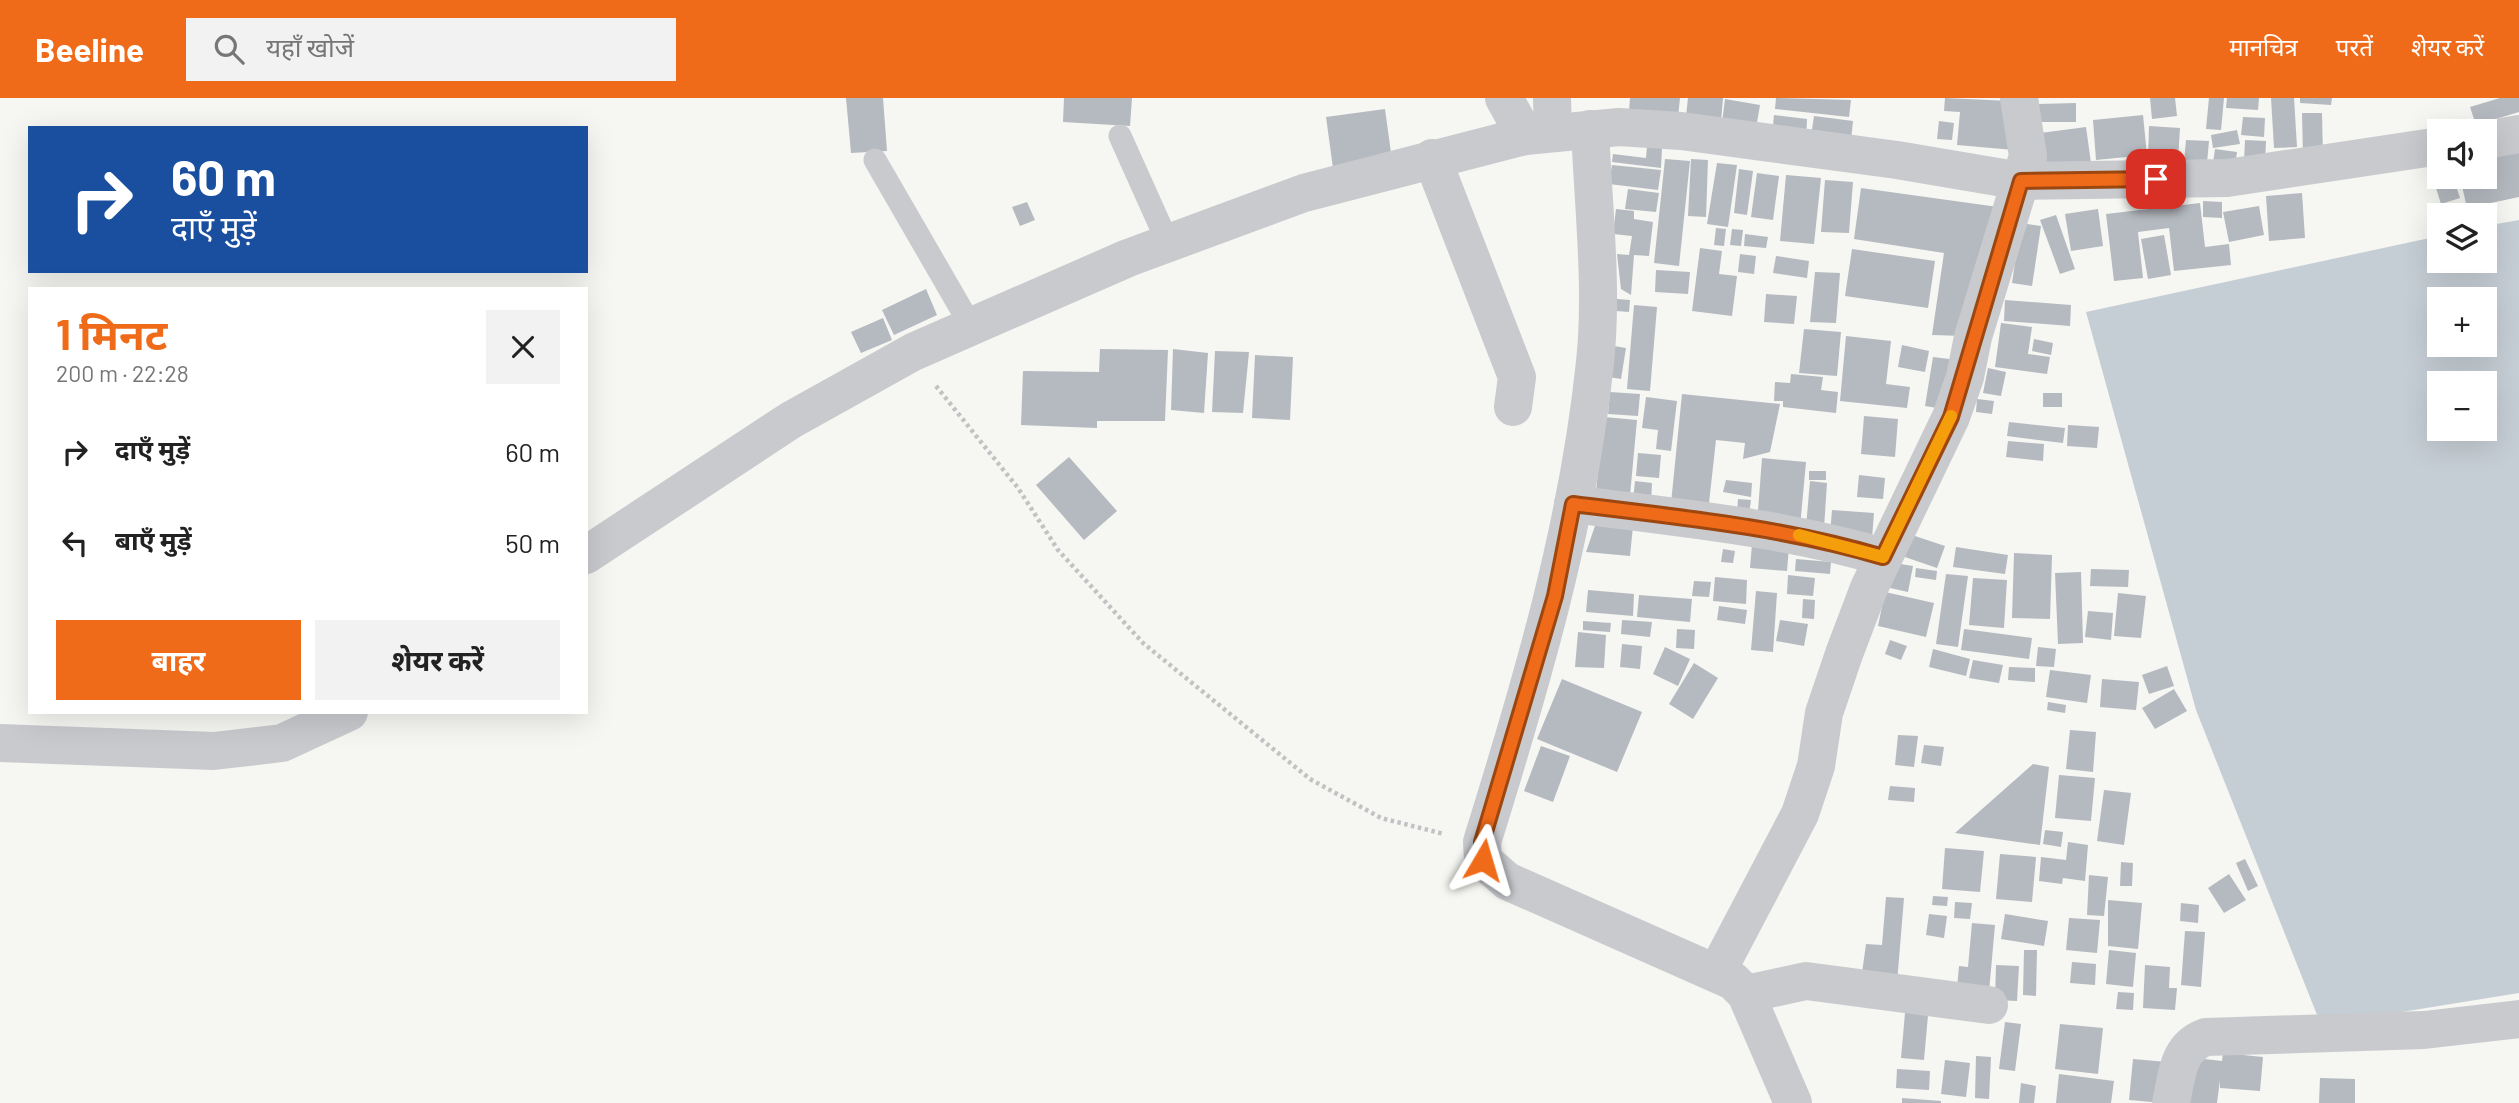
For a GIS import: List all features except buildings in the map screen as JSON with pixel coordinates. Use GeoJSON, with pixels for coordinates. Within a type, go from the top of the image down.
{"type":"FeatureCollection","features":[{"type":"Feature","properties":{"kind":"street"},"geometry":{"type":"LineString","coordinates":[[1504,98],[1555,124],[1596,260],[1596,360],[1555,596],[1482,842],[1483,860],[1507,881],[1732,983],[1806,981],[1846,984],[1989,1005]]}},
{"type":"Feature","properties":{"kind":"street"},"geometry":{"type":"LineString","coordinates":[[1793,1103],[1732,983],[1800,814],[1816,766],[1824,713],[1844,654],[1883,557],[1951,417],[2028,156],[2019,98]]}},
{"type":"Feature","properties":{"kind":"street"},"geometry":{"type":"LineString","coordinates":[[588,554],[791,419],[913,352],[971,326],[1168,243],[1304,193],[1555,124],[1681,131],[1897,160],[2021,181],[2227,178],[2427,148]]}},
{"type":"Feature","properties":{"kind":"street"},"geometry":{"type":"LineString","coordinates":[[2497,137],[2519,134]]}},
{"type":"Feature","properties":{"kind":"street"},"geometry":{"type":"LineString","coordinates":[[1432,158],[1517,377],[1513,407]]}},
{"type":"Feature","properties":{"kind":"street"},"geometry":{"type":"LineString","coordinates":[[1573,504],[1774,530],[1821,539],[1883,557]]}},
{"type":"Feature","properties":{"kind":"street"},"geometry":{"type":"LineString","coordinates":[[0,743],[214,751],[282,743],[345,714]]}},
{"type":"Feature","properties":{"kind":"street"},"geometry":{"type":"LineString","coordinates":[[2171,1103],[2183,1054],[2192,1042],[2206,1037],[2424,1030],[2519,1019]]}},
{"type":"Feature","properties":{"kind":"lane"},"geometry":{"type":"LineString","coordinates":[[1120,136],[1168,243]]}},
{"type":"Feature","properties":{"kind":"lane"},"geometry":{"type":"LineString","coordinates":[[875,160],[971,326]]}},
{"type":"Feature","properties":{"kind":"path"},"geometry":{"type":"LineString","coordinates":[[913,352],[953,409],[1017,488],[1058,550],[1143,643],[1310,779],[1381,818],[1482,842]]}},
{"type":"Feature","properties":{"kind":"shaded area"},"geometry":{"type":"Polygon","coordinates":[[[2519,220],[2519,993],[2321,1025],[2196,710],[2086,312],[2427,239],[2427,273],[2497,273],[2497,224],[2519,220]]]}},
{"type":"Feature","properties":{"kind":"slow traffic"},"geometry":{"type":"LineString","coordinates":[[1799,535],[1883,557],[1951,416]]}},
{"type":"Feature","properties":{"kind":"route"},"geometry":{"type":"LineString","coordinates":[[1483,860],[1482,842],[1555,596],[1573,504],[1774,530],[1821,539],[1883,557],[1951,417],[2021,181],[2156,179]]}}]}
